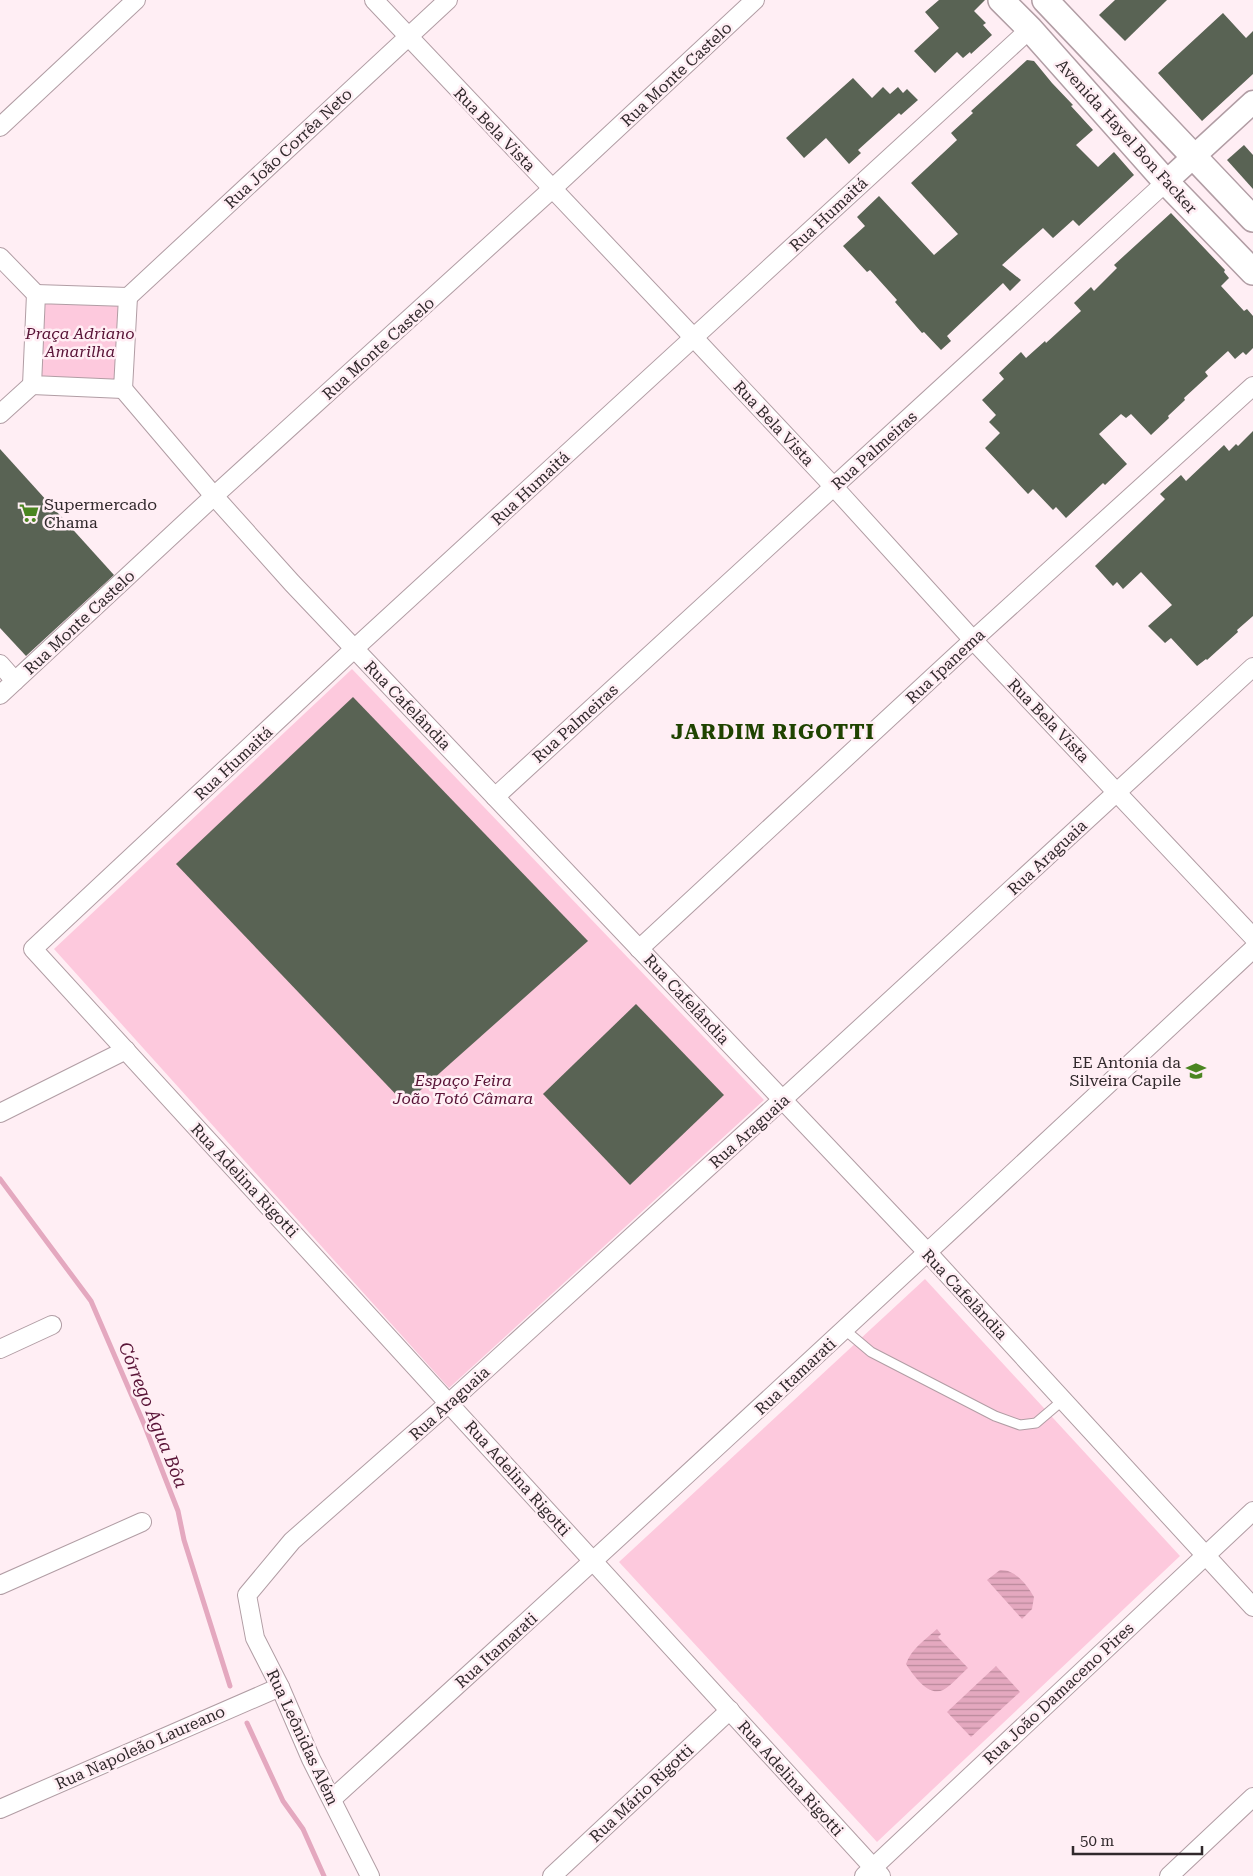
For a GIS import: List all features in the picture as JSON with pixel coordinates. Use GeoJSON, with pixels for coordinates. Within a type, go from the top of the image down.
{"type":"FeatureCollection","features":[{"type":"Feature","properties":{"kind":"main road","name":"Avenida Hayel Bon Facker"},"geometry":{"type":"LineString","coordinates":[[1001,0],[1030,29],[1166,182],[1253,272]]}},
{"type":"Feature","properties":{"kind":"main road","name":"Avenida Hayel Bon Facker"},"geometry":{"type":"LineString","coordinates":[[1053,3],[1253,220]]}},
{"type":"Feature","properties":{"kind":"street"},"geometry":{"type":"LineString","coordinates":[[0,127],[136,0]]}},
{"type":"Feature","properties":{"kind":"street","name":"Rua Bela Vista"},"geometry":{"type":"LineString","coordinates":[[374,0],[834,487],[973,640],[1253,937]]}},
{"type":"Feature","properties":{"kind":"street","name":"Rua João Corrêa Neto"},"geometry":{"type":"LineString","coordinates":[[128,297],[448,0]]}},
{"type":"Feature","properties":{"kind":"street","name":"Rua Monte Castelo"},"geometry":{"type":"LineString","coordinates":[[0,695],[214,496],[552,189],[755,0]]}},
{"type":"Feature","properties":{"kind":"street","name":"Rua Humaitá"},"geometry":{"type":"LineString","coordinates":[[33,949],[354,649],[1030,29]]}},
{"type":"Feature","properties":{"kind":"street","name":"Rua Palmeiras"},"geometry":{"type":"LineString","coordinates":[[495,797],[1253,102]]}},
{"type":"Feature","properties":{"kind":"street"},"geometry":{"type":"LineString","coordinates":[[0,257],[36,294],[128,297],[124,389],[32,385],[0,414]]}},
{"type":"Feature","properties":{"kind":"street"},"geometry":{"type":"LineString","coordinates":[[32,385],[36,294]]}},
{"type":"Feature","properties":{"kind":"street","name":"Rua Ipanema"},"geometry":{"type":"LineString","coordinates":[[639,949],[973,640],[1253,386]]}},
{"type":"Feature","properties":{"kind":"street","name":"Rua Cafelândia"},"geometry":{"type":"LineString","coordinates":[[124,389],[214,496],[354,649],[928,1253],[1253,1607]]}},
{"type":"Feature","properties":{"kind":"street"},"geometry":{"type":"LineString","coordinates":[[0,664],[15,681]]}},
{"type":"Feature","properties":{"kind":"street","name":"Rua Araguaia"},"geometry":{"type":"LineString","coordinates":[[247,1595],[292,1541],[449,1403],[1253,667]]}},
{"type":"Feature","properties":{"kind":"street","name":"Rua Adelina Rigotti"},"geometry":{"type":"LineString","coordinates":[[33,949],[730,1710],[873,1873]]}},
{"type":"Feature","properties":{"kind":"street","name":"Rua Itamarati"},"geometry":{"type":"LineString","coordinates":[[332,1799],[928,1253],[1253,949]]}},
{"type":"Feature","properties":{"kind":"street"},"geometry":{"type":"LineString","coordinates":[[0,1113],[126,1050]]}},
{"type":"Feature","properties":{"kind":"street"},"geometry":{"type":"LineString","coordinates":[[0,1349],[52,1325]]}},
{"type":"Feature","properties":{"kind":"street","name":"Rua João Damaceno Pires"},"geometry":{"type":"LineString","coordinates":[[873,1873],[1253,1511]]}},
{"type":"Feature","properties":{"kind":"street"},"geometry":{"type":"LineString","coordinates":[[0,1585],[142,1522]]}},
{"type":"Feature","properties":{"kind":"street","name":"Rua Leônidas Além"},"geometry":{"type":"LineString","coordinates":[[247,1595],[255,1638],[280,1687],[311,1759],[370,1876]]}},
{"type":"Feature","properties":{"kind":"street","name":"Rua Napoleão Laureano"},"geometry":{"type":"LineString","coordinates":[[0,1809],[280,1687]]}},
{"type":"Feature","properties":{"kind":"street","name":"Rua Mário Rigotti"},"geometry":{"type":"LineString","coordinates":[[552,1876],[730,1710]]}},
{"type":"Feature","properties":{"kind":"street"},"geometry":{"type":"LineString","coordinates":[[1169,1876],[1253,1797]]}},
{"type":"Feature","properties":{"kind":"lane"},"geometry":{"type":"LineString","coordinates":[[844,1330],[871,1352],[995,1416],[1020,1426],[1036,1423],[1063,1400]]}},
{"type":"Feature","properties":{"kind":"green space","name":"Praça Adriano Amarilha"},"geometry":{"type":"Polygon","coordinates":[[[41,299],[123,302],[119,385],[37,382],[41,299]]]}},
{"type":"Feature","properties":{"kind":"green space","name":"Espaço Feira João Totó Câmara"},"geometry":{"type":"Polygon","coordinates":[[[352,669],[764,1100],[449,1388],[54,949],[352,669]]]}},
{"type":"Feature","properties":{"kind":"green space"},"geometry":{"type":"Polygon","coordinates":[[[925,1279],[1180,1556],[877,1842],[619,1562],[925,1279]]]}},
{"type":"Feature","properties":{"kind":"shaded area"},"geometry":{"type":"Polygon","coordinates":[[[1000,1570],[1016,1575],[1034,1597],[1032,1609],[1022,1619],[987,1580],[1000,1570]]]}},
{"type":"Feature","properties":{"kind":"shaded area"},"geometry":{"type":"Polygon","coordinates":[[[937,1629],[941,1634],[938,1637],[968,1668],[950,1685],[943,1690],[937,1691],[921,1684],[906,1664],[915,1649],[937,1629]]]}},
{"type":"Feature","properties":{"kind":"shaded area"},"geometry":{"type":"Polygon","coordinates":[[[996,1666],[1020,1692],[971,1737],[947,1712],[996,1666]]]}},
{"type":"Feature","properties":{"kind":"building"},"geometry":{"type":"Polygon","coordinates":[[[939,0],[985,0],[974,11],[986,23],[983,25],[992,35],[971,54],[970,52],[963,58],[957,52],[935,73],[914,51],[939,28],[925,12],[939,0]]]}},
{"type":"Feature","properties":{"kind":"building"},"geometry":{"type":"Polygon","coordinates":[[[1115,0],[1167,0],[1125,41],[1099,15],[1115,0]]]}},
{"type":"Feature","properties":{"kind":"building"},"geometry":{"type":"Polygon","coordinates":[[[1223,13],[1246,38],[1253,31],[1253,74],[1202,121],[1158,73],[1223,13]]]}},
{"type":"Feature","properties":{"kind":"building"},"geometry":{"type":"Polygon","coordinates":[[[1027,60],[1034,61],[1093,130],[1076,145],[1098,167],[1114,152],[1134,175],[1079,226],[1073,220],[1053,238],[1043,228],[1002,265],[1021,280],[1010,291],[1003,283],[947,336],[951,341],[941,350],[924,332],[922,333],[895,302],[897,300],[870,270],[867,272],[843,246],[865,226],[857,217],[879,196],[934,255],[958,234],[911,183],[957,140],[951,133],[973,113],[971,111],[1027,60]]]}},
{"type":"Feature","properties":{"kind":"building"},"geometry":{"type":"Polygon","coordinates":[[[853,78],[872,98],[883,87],[890,94],[898,87],[903,93],[907,89],[918,100],[901,115],[899,113],[858,150],[861,153],[849,164],[826,138],[804,158],[786,138],[853,78]]]}},
{"type":"Feature","properties":{"kind":"building"},"geometry":{"type":"Polygon","coordinates":[[[1244,145],[1253,155],[1253,189],[1227,160],[1244,145]]]}},
{"type":"Feature","properties":{"kind":"building"},"geometry":{"type":"Polygon","coordinates":[[[1171,213],[1225,270],[1224,272],[1229,278],[1221,286],[1244,311],[1247,309],[1253,316],[1253,348],[1246,355],[1243,352],[1235,359],[1228,351],[1205,372],[1208,376],[1184,398],[1185,400],[1168,416],[1169,418],[1151,435],[1131,414],[1126,418],[1121,414],[1099,434],[1127,464],[1105,485],[1103,483],[1066,518],[1056,507],[1053,510],[1033,489],[1028,494],[985,448],[1000,433],[989,422],[996,415],[982,400],[1004,379],[999,373],[1021,352],[1026,358],[1045,341],[1046,343],[1081,311],[1074,303],[1091,287],[1094,291],[1117,268],[1114,265],[1171,213]]]}},
{"type":"Feature","properties":{"kind":"building"},"geometry":{"type":"Polygon","coordinates":[[[1253,431],[1253,616],[1207,660],[1197,666],[1171,638],[1165,643],[1148,626],[1172,605],[1141,572],[1123,589],[1117,582],[1113,586],[1095,566],[1165,499],[1160,494],[1181,475],[1186,481],[1224,445],[1229,451],[1236,444],[1238,446],[1253,431]]]}},
{"type":"Feature","properties":{"kind":"building","name":"Supermercado Chama"},"geometry":{"type":"Polygon","coordinates":[[[0,449],[114,575],[26,656],[0,628],[0,449]]]}},
{"type":"Feature","properties":{"kind":"building"},"geometry":{"type":"Polygon","coordinates":[[[353,697],[588,941],[405,1104],[176,864],[353,697]]]}},
{"type":"Feature","properties":{"kind":"building"},"geometry":{"type":"Polygon","coordinates":[[[636,1004],[724,1095],[630,1185],[543,1094],[636,1004]]]}},
{"type":"Feature","properties":{"kind":"waterway","name":"Córrego Água Bôa"},"geometry":{"type":"LineString","coordinates":[[0,1179],[91,1301],[144,1424],[178,1511],[184,1540],[230,1686]]}},
{"type":"Feature","properties":{"kind":"waterway"},"geometry":{"type":"LineString","coordinates":[[247,1723],[283,1801],[303,1829],[324,1876]]}},
{"type":"Feature","properties":{"kind":"place","name":"Supermercado Chama"},"geometry":{"type":"Point","coordinates":[29,513]}},
{"type":"Feature","properties":{"kind":"place","name":"EE Antonia da Silveira Capile"},"geometry":{"type":"Point","coordinates":[1196,1071]}},
{"type":"Feature","properties":{"kind":"district","name":"JARDIM RIGOTTI"},"geometry":{"type":"Point","coordinates":[773,732]}}]}
